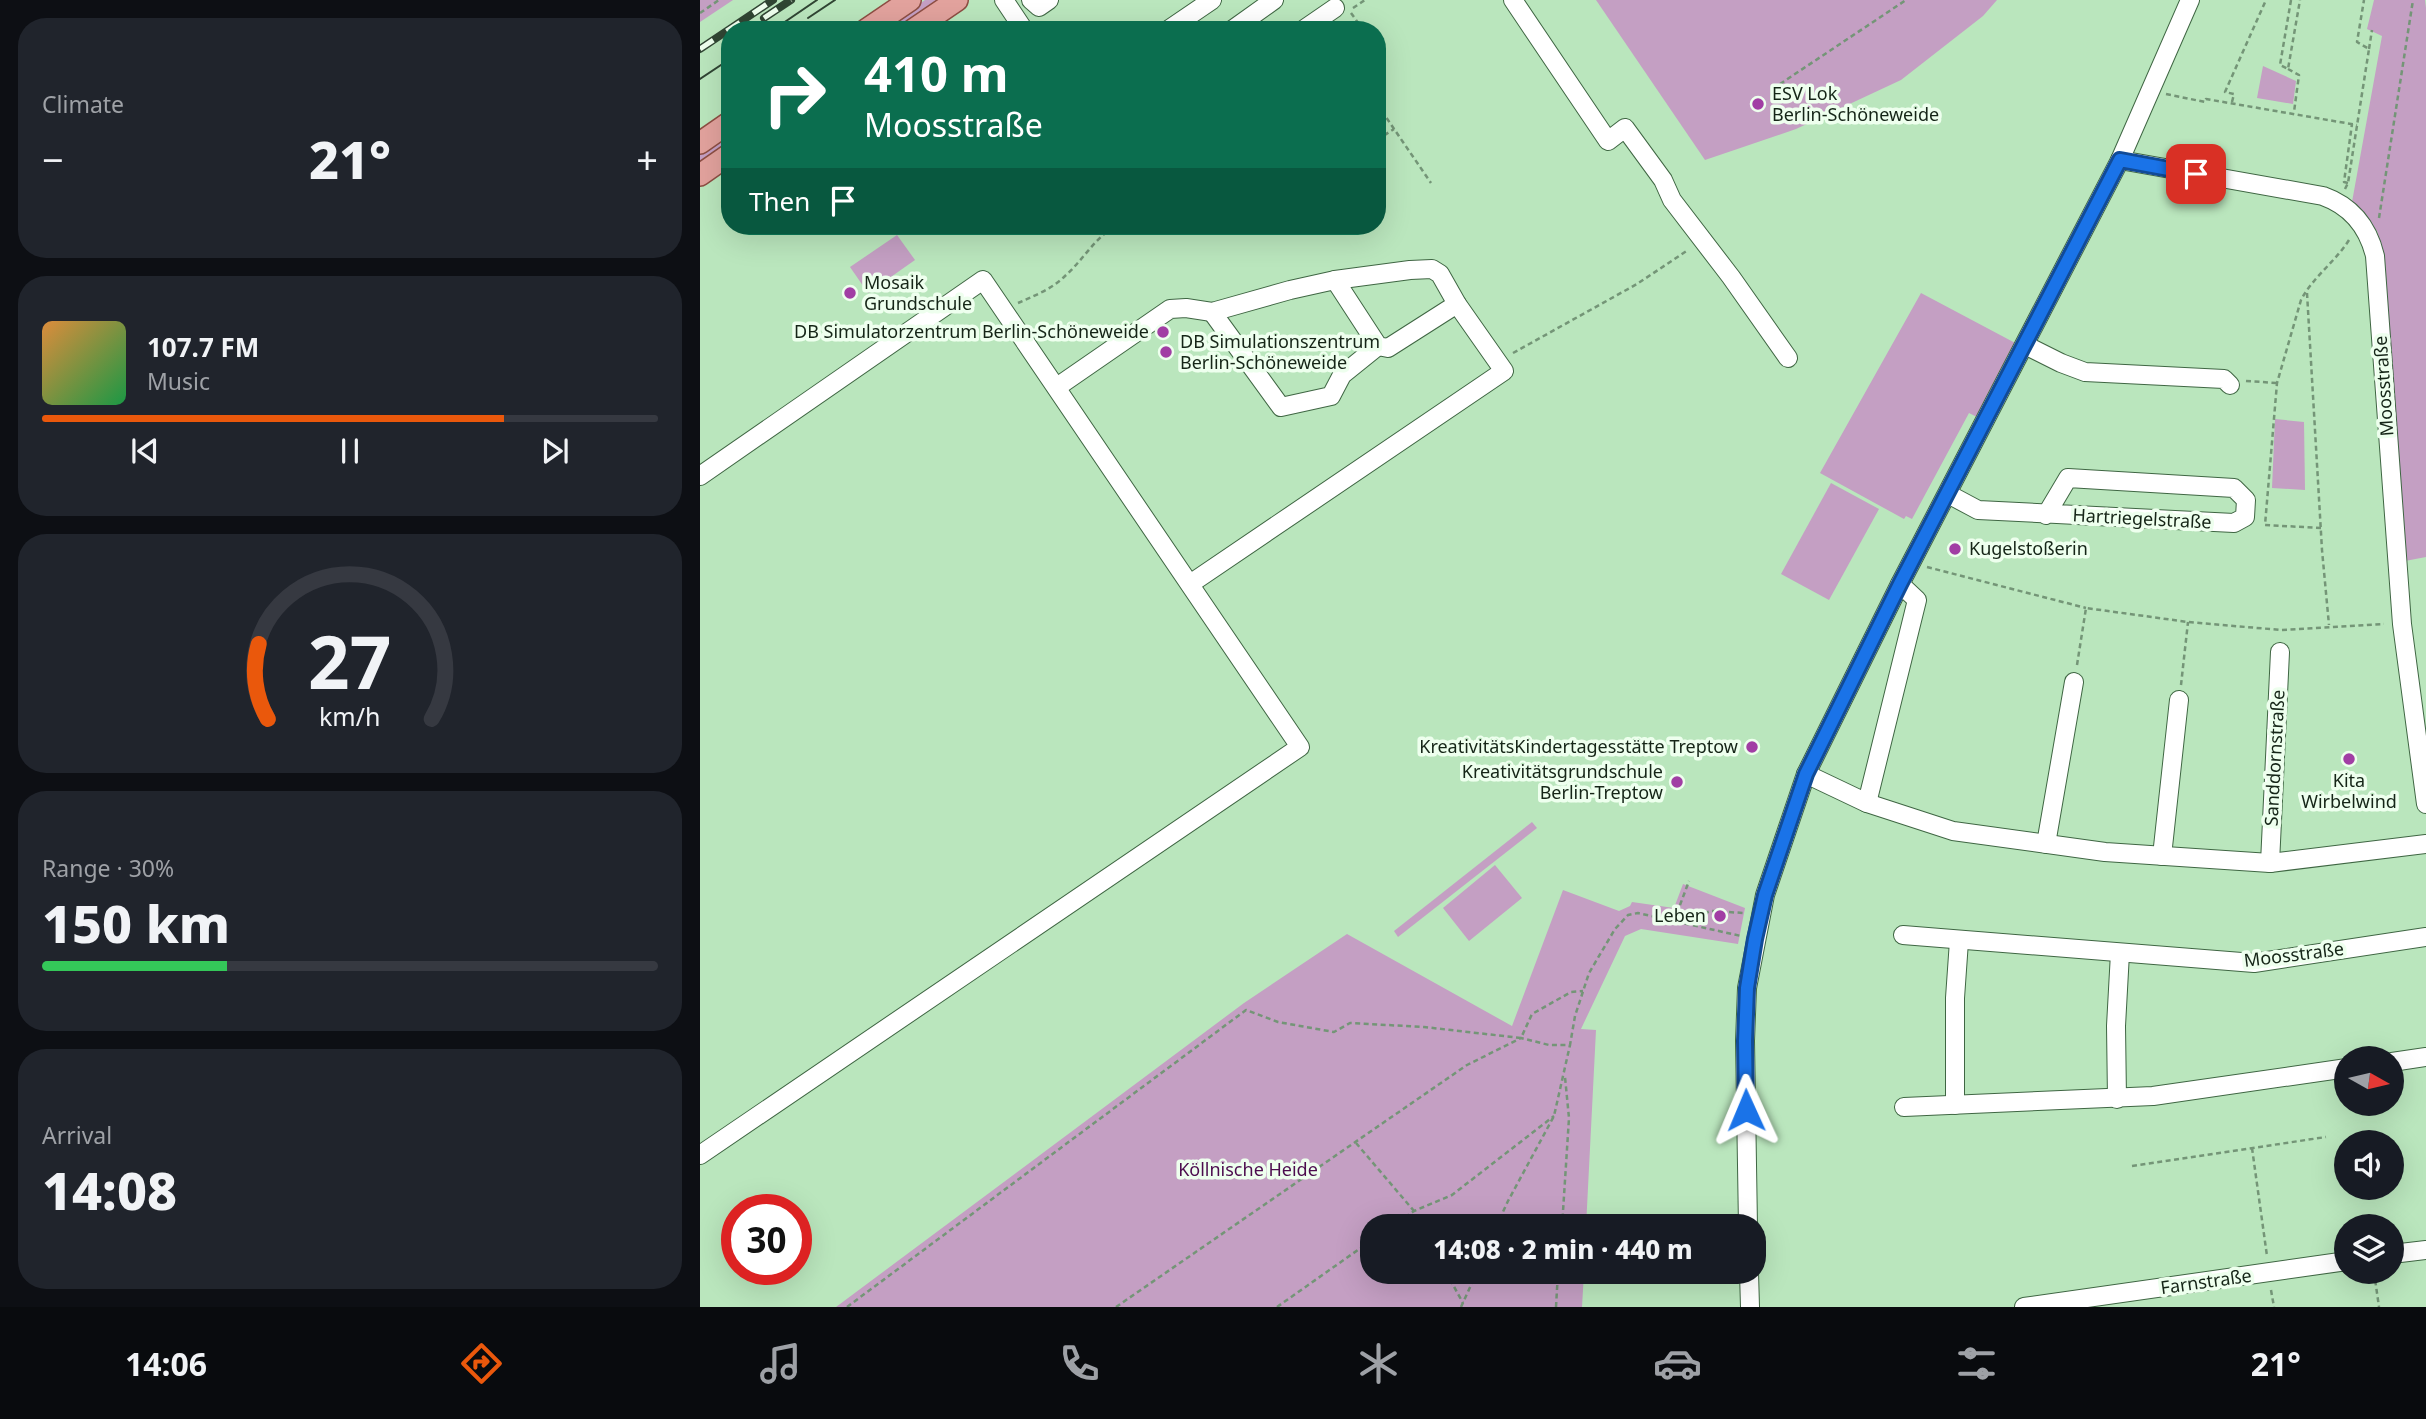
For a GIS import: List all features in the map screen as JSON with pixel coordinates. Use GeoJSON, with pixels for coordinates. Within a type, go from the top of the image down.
{"type":"FeatureCollection","features":[{"type":"Feature","properties":{"kind":"main road"},"geometry":{"type":"LineString","coordinates":[[879,21],[910,0]]}},
{"type":"Feature","properties":{"kind":"main road"},"geometry":{"type":"LineString","coordinates":[[926,21],[957,0]]}},
{"type":"Feature","properties":{"kind":"main road"},"geometry":{"type":"LineString","coordinates":[[700,143],[721,128]]}},
{"type":"Feature","properties":{"kind":"main road"},"geometry":{"type":"LineString","coordinates":[[700,175],[721,161]]}},
{"type":"Feature","properties":{"kind":"street"},"geometry":{"type":"LineString","coordinates":[[1004,0],[1018,21]]}},
{"type":"Feature","properties":{"kind":"street"},"geometry":{"type":"LineString","coordinates":[[1031,0],[1039,7],[1049,0]]}},
{"type":"Feature","properties":{"kind":"street"},"geometry":{"type":"LineString","coordinates":[[1181,21],[1212,0]]}},
{"type":"Feature","properties":{"kind":"street"},"geometry":{"type":"LineString","coordinates":[[1245,21],[1274,0]]}},
{"type":"Feature","properties":{"kind":"street"},"geometry":{"type":"LineString","coordinates":[[1513,0],[1608,141],[1625,128],[1663,180],[1672,200],[1788,358]]}},
{"type":"Feature","properties":{"kind":"street"},"geometry":{"type":"LineString","coordinates":[[1748,1214],[1745,1041],[1747,988],[1765,895],[1806,774],[1900,584],[2120,160],[2190,0]]}},
{"type":"Feature","properties":{"kind":"street"},"geometry":{"type":"LineString","coordinates":[[1319,21],[1340,9]]}},
{"type":"Feature","properties":{"kind":"street","name":"Moosstraße"},"geometry":{"type":"LineString","coordinates":[[2120,160],[2323,196],[2339,202],[2361,223],[2371,239],[2375,256],[2402,624],[2426,804]]}},
{"type":"Feature","properties":{"kind":"street"},"geometry":{"type":"LineString","coordinates":[[1057,387],[1170,309],[1186,308],[1212,312],[1335,280],[1410,270],[1432,270],[1440,274],[1457,304],[1504,371],[1190,584]]}},
{"type":"Feature","properties":{"kind":"street"},"geometry":{"type":"LineString","coordinates":[[700,476],[983,280],[1300,747],[700,1155]]}},
{"type":"Feature","properties":{"kind":"street"},"geometry":{"type":"LineString","coordinates":[[1335,280],[1378,346],[1388,348],[1457,304]]}},
{"type":"Feature","properties":{"kind":"street"},"geometry":{"type":"LineString","coordinates":[[1212,312],[1281,407],[1331,396],[1342,375],[1378,346]]}},
{"type":"Feature","properties":{"kind":"street"},"geometry":{"type":"LineString","coordinates":[[2025,345],[2085,372],[2227,382]]}},
{"type":"Feature","properties":{"kind":"street","name":"Hartriegelstraße"},"geometry":{"type":"LineString","coordinates":[[1948,494],[1978,510],[2046,515],[2234,523],[2245,517],[2246,500],[2234,488],[2068,478],[2046,515]]}},
{"type":"Feature","properties":{"kind":"street"},"geometry":{"type":"LineString","coordinates":[[1867,803],[1917,600],[1900,584]]}},
{"type":"Feature","properties":{"kind":"street","name":"Sanddornstraße"},"geometry":{"type":"LineString","coordinates":[[2270,863],[2280,652]]}},
{"type":"Feature","properties":{"kind":"street"},"geometry":{"type":"LineString","coordinates":[[2046,844],[2074,682]]}},
{"type":"Feature","properties":{"kind":"street"},"geometry":{"type":"LineString","coordinates":[[2162,856],[2179,700]]}},
{"type":"Feature","properties":{"kind":"street"},"geometry":{"type":"LineString","coordinates":[[1806,774],[1867,803],[1953,831],[2105,852],[2270,863],[2426,844]]}},
{"type":"Feature","properties":{"kind":"street","name":"Moosstraße"},"geometry":{"type":"LineString","coordinates":[[1903,935],[2254,963],[2426,937]]}},
{"type":"Feature","properties":{"kind":"street"},"geometry":{"type":"LineString","coordinates":[[1955,1105],[1955,998],[1959,941]]}},
{"type":"Feature","properties":{"kind":"street"},"geometry":{"type":"LineString","coordinates":[[2117,1099],[2116,1026],[2120,953]]}},
{"type":"Feature","properties":{"kind":"street"},"geometry":{"type":"LineString","coordinates":[[2404,1060],[2426,1057]]}},
{"type":"Feature","properties":{"kind":"street"},"geometry":{"type":"LineString","coordinates":[[1904,1107],[2153,1096],[2334,1070]]}},
{"type":"Feature","properties":{"kind":"street"},"geometry":{"type":"LineString","coordinates":[[2404,1253],[2426,1250]]}},
{"type":"Feature","properties":{"kind":"street","name":"Farnstraße"},"geometry":{"type":"LineString","coordinates":[[2024,1307],[2334,1263]]}},
{"type":"Feature","properties":{"kind":"street"},"geometry":{"type":"LineString","coordinates":[[1749,1284],[1750,1307]]}},
{"type":"Feature","properties":{"kind":"path"},"geometry":{"type":"LineString","coordinates":[[700,13],[719,0]]}},
{"type":"Feature","properties":{"kind":"path"},"geometry":{"type":"LineString","coordinates":[[1340,9],[1365,0]]}},
{"type":"Feature","properties":{"kind":"path"},"geometry":{"type":"LineString","coordinates":[[1780,84],[1906,0]]}},
{"type":"Feature","properties":{"kind":"path"},"geometry":{"type":"LineString","coordinates":[[2232,103],[2234,94],[2225,92],[2266,0]]}},
{"type":"Feature","properties":{"kind":"path"},"geometry":{"type":"LineString","coordinates":[[2291,0],[2280,65],[2299,75],[2294,113]]}},
{"type":"Feature","properties":{"kind":"path"},"geometry":{"type":"LineString","coordinates":[[2288,69],[2300,0]]}},
{"type":"Feature","properties":{"kind":"path"},"geometry":{"type":"LineString","coordinates":[[2364,0],[2357,42],[2369,49]]}},
{"type":"Feature","properties":{"kind":"path"},"geometry":{"type":"LineString","coordinates":[[2379,218],[2413,0]]}},
{"type":"Feature","properties":{"kind":"path"},"geometry":{"type":"LineString","coordinates":[[1340,9],[1355,21]]}},
{"type":"Feature","properties":{"kind":"path"},"geometry":{"type":"LineString","coordinates":[[2339,202],[2348,183],[2372,30]]}},
{"type":"Feature","properties":{"kind":"path"},"geometry":{"type":"LineString","coordinates":[[2169,95],[2357,125]]}},
{"type":"Feature","properties":{"kind":"path"},"geometry":{"type":"LineString","coordinates":[[1386,117],[1431,183]]}},
{"type":"Feature","properties":{"kind":"path"},"geometry":{"type":"LineString","coordinates":[[2348,183],[2344,182],[2352,124]]}},
{"type":"Feature","properties":{"kind":"path"},"geometry":{"type":"LineString","coordinates":[[1386,134],[1394,129]]}},
{"type":"Feature","properties":{"kind":"path"},"geometry":{"type":"LineString","coordinates":[[2321,528],[2265,525],[2277,383],[2301,300],[2307,289],[2338,258],[2361,223]]}},
{"type":"Feature","properties":{"kind":"path"},"geometry":{"type":"LineString","coordinates":[[1004,310],[1047,289],[1065,276],[1100,235]]}},
{"type":"Feature","properties":{"kind":"path"},"geometry":{"type":"LineString","coordinates":[[1498,363],[1637,284],[1703,241]]}},
{"type":"Feature","properties":{"kind":"path"},"geometry":{"type":"LineString","coordinates":[[2307,289],[2329,626]]}},
{"type":"Feature","properties":{"kind":"path"},"geometry":{"type":"LineString","coordinates":[[2227,382],[2277,383]]}},
{"type":"Feature","properties":{"kind":"path"},"geometry":{"type":"LineString","coordinates":[[1911,563],[2086,608],[2188,622],[2281,630],[2402,624]]}},
{"type":"Feature","properties":{"kind":"path"},"geometry":{"type":"LineString","coordinates":[[2074,682],[2086,608]]}},
{"type":"Feature","properties":{"kind":"path"},"geometry":{"type":"LineString","coordinates":[[2179,700],[2188,622]]}},
{"type":"Feature","properties":{"kind":"path"},"geometry":{"type":"LineString","coordinates":[[1674,921],[1689,881]]}},
{"type":"Feature","properties":{"kind":"path"},"geometry":{"type":"LineString","coordinates":[[1680,922],[1711,911],[1741,914],[1749,911]]}},
{"type":"Feature","properties":{"kind":"path"},"geometry":{"type":"LineString","coordinates":[[1502,1214],[1554,1116],[1575,1016],[1589,973],[1604,946],[1628,915],[1639,913],[1755,939]]}},
{"type":"Feature","properties":{"kind":"path"},"geometry":{"type":"LineString","coordinates":[[1116,1307],[1467,1065],[1521,1038],[1532,1014],[1571,992],[1583,991]]}},
{"type":"Feature","properties":{"kind":"path"},"geometry":{"type":"LineString","coordinates":[[847,1307],[1246,1010],[1278,1022],[1334,1032],[1350,1023],[1424,1027],[1521,1038],[1549,1045],[1570,1045]]}},
{"type":"Feature","properties":{"kind":"path"},"geometry":{"type":"LineString","coordinates":[[1563,1214],[1569,1118],[1564,1075]]}},
{"type":"Feature","properties":{"kind":"path"},"geometry":{"type":"LineString","coordinates":[[1410,1214],[1452,1195],[1554,1116]]}},
{"type":"Feature","properties":{"kind":"path"},"geometry":{"type":"LineString","coordinates":[[2132,1166],[2326,1137]]}},
{"type":"Feature","properties":{"kind":"path"},"geometry":{"type":"LineString","coordinates":[[1356,1143],[1416,1214]]}},
{"type":"Feature","properties":{"kind":"path"},"geometry":{"type":"LineString","coordinates":[[2252,1148],[2269,1273]]}},
{"type":"Feature","properties":{"kind":"path"},"geometry":{"type":"LineString","coordinates":[[1277,1307],[1360,1248]]}},
{"type":"Feature","properties":{"kind":"path"},"geometry":{"type":"LineString","coordinates":[[1452,1284],[1462,1305]]}},
{"type":"Feature","properties":{"kind":"path"},"geometry":{"type":"LineString","coordinates":[[1462,1305],[1471,1284]]}},
{"type":"Feature","properties":{"kind":"path"},"geometry":{"type":"LineString","coordinates":[[1556,1307],[1557,1284]]}},
{"type":"Feature","properties":{"kind":"path"},"geometry":{"type":"LineString","coordinates":[[2376,1284],[2379,1307]]}},
{"type":"Feature","properties":{"kind":"green space"},"geometry":{"type":"Polygon","coordinates":[[[700,0],[733,0],[700,22],[700,0]]]}},
{"type":"Feature","properties":{"kind":"green space"},"geometry":{"type":"Polygon","coordinates":[[[925,0],[945,0],[914,21],[894,21],[925,0]]]}},
{"type":"Feature","properties":{"kind":"green space","name":"ESV Lok Berlin-Schöneweide"},"geometry":{"type":"Polygon","coordinates":[[[1596,0],[1997,0],[1983,16],[1901,80],[1796,129],[1705,160],[1596,0]]]}},
{"type":"Feature","properties":{"kind":"green space"},"geometry":{"type":"Polygon","coordinates":[[[2374,0],[2425,0],[2426,8],[2426,557],[2405,561],[2385,262],[2377,231],[2352,202],[2382,36],[2367,29],[2374,0]]]}},
{"type":"Feature","properties":{"kind":"green space"},"geometry":{"type":"Polygon","coordinates":[[[2263,66],[2296,81],[2293,104],[2257,98],[2263,66]]]}},
{"type":"Feature","properties":{"kind":"green space"},"geometry":{"type":"Polygon","coordinates":[[[721,138],[721,152],[700,166],[700,153],[721,138]]]}},
{"type":"Feature","properties":{"kind":"green space"},"geometry":{"type":"Polygon","coordinates":[[[897,235],[915,260],[868,293],[850,267],[897,235]]]}},
{"type":"Feature","properties":{"kind":"green space"},"geometry":{"type":"Polygon","coordinates":[[[1921,293],[2019,345],[1979,418],[1969,413],[1912,519],[1906,516],[1904,519],[1820,473],[1921,293]]]}},
{"type":"Feature","properties":{"kind":"green space"},"geometry":{"type":"Polygon","coordinates":[[[2275,419],[2304,422],[2305,490],[2272,488],[2275,419]]]}},
{"type":"Feature","properties":{"kind":"green space"},"geometry":{"type":"Polygon","coordinates":[[[1831,483],[1879,509],[1829,600],[1781,574],[1831,483]]]}},
{"type":"Feature","properties":{"kind":"green space"},"geometry":{"type":"Polygon","coordinates":[[[1532,822],[1537,828],[1398,937],[1394,931],[1532,822]]]}},
{"type":"Feature","properties":{"kind":"green space"},"geometry":{"type":"Polygon","coordinates":[[[1495,865],[1522,898],[1469,941],[1443,908],[1495,865]]]}},
{"type":"Feature","properties":{"kind":"green space","name":"Köllnische Heide"},"geometry":{"type":"Polygon","coordinates":[[[1683,884],[1745,908],[1738,944],[1641,929],[1625,936],[1581,1029],[1596,1030],[1587,1214],[1360,1214],[1360,1284],[1583,1284],[1582,1307],[836,1307],[1244,1003],[1347,934],[1512,1026],[1563,890],[1619,911],[1630,906],[1632,902],[1674,908],[1683,884]]]}},
{"type":"Feature","properties":{"kind":"tram line"},"geometry":{"type":"LineString","coordinates":[[786,21],[817,0]]}},
{"type":"Feature","properties":{"kind":"tram line"},"geometry":{"type":"LineString","coordinates":[[808,18],[835,0]]}},
{"type":"Feature","properties":{"kind":"tram line"},"geometry":{"type":"LineString","coordinates":[[700,79],[721,65]]}},
{"type":"Feature","properties":{"kind":"railway"},"geometry":{"type":"LineString","coordinates":[[742,21],[773,0]]}},
{"type":"Feature","properties":{"kind":"railway"},"geometry":{"type":"LineString","coordinates":[[764,18],[791,0]]}},
{"type":"Feature","properties":{"kind":"railway"},"geometry":{"type":"LineString","coordinates":[[700,49],[721,35]]}},
{"type":"Feature","properties":{"kind":"place","name":"ESV Lok Berlin-Schöneweide"},"geometry":{"type":"Point","coordinates":[1758,104]}},
{"type":"Feature","properties":{"kind":"place","name":"Mosaik Grundschule"},"geometry":{"type":"Point","coordinates":[850,293]}},
{"type":"Feature","properties":{"kind":"place","name":"DB Simulatorzentrum Berlin-Schöneweide"},"geometry":{"type":"Point","coordinates":[1163,332]}},
{"type":"Feature","properties":{"kind":"place","name":"DB Simulationszentrum Berlin-Schöneweide"},"geometry":{"type":"Point","coordinates":[1166,352]}},
{"type":"Feature","properties":{"kind":"place","name":"Kugelstoßerin"},"geometry":{"type":"Point","coordinates":[1955,549]}},
{"type":"Feature","properties":{"kind":"place","name":"KreativitätsKindertagesstätte Treptow"},"geometry":{"type":"Point","coordinates":[1752,747]}},
{"type":"Feature","properties":{"kind":"place","name":"Kita Wirbelwind"},"geometry":{"type":"Point","coordinates":[2349,759]}},
{"type":"Feature","properties":{"kind":"place","name":"Kreativitätsgrundschule Berlin-Treptow"},"geometry":{"type":"Point","coordinates":[1677,782]}},
{"type":"Feature","properties":{"kind":"place","name":"Leben"},"geometry":{"type":"Point","coordinates":[1720,916]}},
{"type":"Feature","properties":{"kind":"route"},"geometry":{"type":"LineString","coordinates":[[1746,1110],[1747,988],[1758,922],[1806,774],[1900,584],[2120,160],[2196,174]]}}]}
